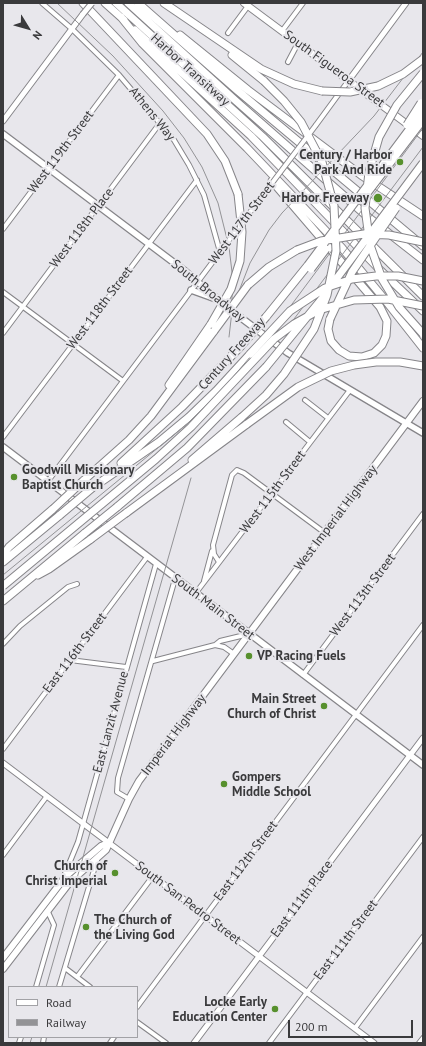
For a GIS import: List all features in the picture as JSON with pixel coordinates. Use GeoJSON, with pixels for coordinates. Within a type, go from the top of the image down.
{"type":"FeatureCollection","features":[{"type":"Feature","properties":{"kind":"highway"},"geometry":{"type":"LineString","coordinates":[[83,3],[207,134],[225,161],[238,194],[242,232],[240,261],[231,289],[212,328]]}},
{"type":"Feature","properties":{"kind":"highway"},"geometry":{"type":"LineString","coordinates":[[105,3],[254,140],[381,271],[423,311]]}},
{"type":"Feature","properties":{"kind":"highway","name":"Harbor Transitway"},"geometry":{"type":"LineString","coordinates":[[116,3],[264,138],[423,296]]}},
{"type":"Feature","properties":{"kind":"highway","name":"Harbor Transitway"},"geometry":{"type":"LineString","coordinates":[[128,3],[264,126],[368,217],[423,260]]}},
{"type":"Feature","properties":{"kind":"highway"},"geometry":{"type":"LineString","coordinates":[[140,3],[290,122],[361,175],[423,216]]}},
{"type":"Feature","properties":{"kind":"highway"},"geometry":{"type":"LineString","coordinates":[[140,3],[238,92],[423,246]]}},
{"type":"Feature","properties":{"kind":"highway"},"geometry":{"type":"LineString","coordinates":[[164,3],[264,81],[284,100],[301,122],[322,162],[334,206],[336,251],[330,286],[314,329],[284,374],[263,398],[194,457],[175,477]]}},
{"type":"Feature","properties":{"kind":"highway"},"geometry":{"type":"LineString","coordinates":[[164,3],[256,66],[294,84],[322,91],[350,92],[378,86],[403,74],[423,59]]}},
{"type":"Feature","properties":{"kind":"highway"},"geometry":{"type":"LineString","coordinates":[[121,17],[142,44],[228,129],[342,248],[423,348]]}},
{"type":"Feature","properties":{"kind":"highway"},"geometry":{"type":"LineString","coordinates":[[423,73],[397,105],[379,136],[370,167],[365,199],[368,235],[378,271],[398,307],[423,334]]}},
{"type":"Feature","properties":{"kind":"highway"},"geometry":{"type":"LineString","coordinates":[[395,149],[422,102]]}},
{"type":"Feature","properties":{"kind":"highway","name":"Century Freeway"},"geometry":{"type":"LineString","coordinates":[[3,562],[168,422],[241,346],[299,276],[310,267],[423,111]]}},
{"type":"Feature","properties":{"kind":"highway"},"geometry":{"type":"LineString","coordinates":[[310,267],[423,120]]}},
{"type":"Feature","properties":{"kind":"highway"},"geometry":{"type":"LineString","coordinates":[[228,129],[384,315],[388,327],[386,336],[380,347],[371,355],[359,358],[346,355],[336,348],[328,332],[330,319],[344,287],[365,252],[423,169]]}},
{"type":"Feature","properties":{"kind":"highway"},"geometry":{"type":"LineString","coordinates":[[3,601],[25,581],[187,448],[266,367],[318,304],[423,163]]}},
{"type":"Feature","properties":{"kind":"highway"},"geometry":{"type":"LineString","coordinates":[[3,555],[108,459],[161,397],[212,328],[248,285],[269,267],[297,250],[321,241],[364,234],[389,235],[423,242]]}},
{"type":"Feature","properties":{"kind":"highway"},"geometry":{"type":"LineString","coordinates":[[92,488],[159,442],[183,422],[216,391],[290,311],[325,288],[352,279],[376,276],[398,276],[423,281]]}},
{"type":"Feature","properties":{"kind":"highway"},"geometry":{"type":"LineString","coordinates":[[3,586],[165,451],[191,427],[274,339],[288,328],[319,310],[354,300],[388,299],[423,306]]}},
{"type":"Feature","properties":{"kind":"highway"},"geometry":{"type":"LineString","coordinates":[[25,581],[49,570],[298,387],[336,370],[376,362],[404,363],[423,366]]}},
{"type":"Feature","properties":{"kind":"main road","name":"South Figueroa Street"},"geometry":{"type":"LineString","coordinates":[[246,4],[423,136]]}},
{"type":"Feature","properties":{"kind":"main road","name":"South Broadway"},"geometry":{"type":"LineString","coordinates":[[3,134],[198,281],[288,353],[423,433]]}},
{"type":"Feature","properties":{"kind":"main road"},"geometry":{"type":"LineString","coordinates":[[192,290],[220,300]]}},
{"type":"Feature","properties":{"kind":"main road","name":"West Imperial Highway"},"geometry":{"type":"LineString","coordinates":[[249,634],[423,401]]}},
{"type":"Feature","properties":{"kind":"main road","name":"South Main Street"},"geometry":{"type":"LineString","coordinates":[[3,447],[175,579],[423,765]]}},
{"type":"Feature","properties":{"kind":"main road","name":"Imperial Highway"},"geometry":{"type":"LineString","coordinates":[[3,969],[70,882],[97,860],[106,850],[129,799],[139,781],[249,634]]}},
{"type":"Feature","properties":{"kind":"main road","name":"Imperial Highway"},"geometry":{"type":"LineString","coordinates":[[3,958],[62,880],[102,846],[108,843]]}},
{"type":"Feature","properties":{"kind":"main road"},"geometry":{"type":"LineString","coordinates":[[48,912],[47,907],[58,892],[62,880]]}},
{"type":"Feature","properties":{"kind":"street","name":"Athens Way"},"geometry":{"type":"LineString","coordinates":[[42,3],[72,29],[119,75],[174,140],[197,180],[209,210],[220,252]]}},
{"type":"Feature","properties":{"kind":"street"},"geometry":{"type":"LineString","coordinates":[[3,121],[92,3]]}},
{"type":"Feature","properties":{"kind":"street"},"geometry":{"type":"LineString","coordinates":[[282,31],[303,3]]}},
{"type":"Feature","properties":{"kind":"street","name":"West 117th Street"},"geometry":{"type":"LineString","coordinates":[[48,481],[266,192],[406,3]]}},
{"type":"Feature","properties":{"kind":"street"},"geometry":{"type":"LineString","coordinates":[[228,33],[246,4]]}},
{"type":"Feature","properties":{"kind":"street"},"geometry":{"type":"LineString","coordinates":[[288,62],[298,43]]}},
{"type":"Feature","properties":{"kind":"street","name":"West 119th Street"},"geometry":{"type":"LineString","coordinates":[[3,229],[119,75]]}},
{"type":"Feature","properties":{"kind":"street","name":"West 118th Place"},"geometry":{"type":"LineString","coordinates":[[3,333],[160,123]]}},
{"type":"Feature","properties":{"kind":"street","name":"West 118th Street"},"geometry":{"type":"LineString","coordinates":[[3,437],[197,180]]}},
{"type":"Feature","properties":{"kind":"street"},"geometry":{"type":"LineString","coordinates":[[3,292],[123,381]]}},
{"type":"Feature","properties":{"kind":"street","name":"West 115th Street"},"geometry":{"type":"LineString","coordinates":[[195,594],[350,390]]}},
{"type":"Feature","properties":{"kind":"street"},"geometry":{"type":"LineString","coordinates":[[305,400],[328,418]]}},
{"type":"Feature","properties":{"kind":"street"},"geometry":{"type":"LineString","coordinates":[[286,422],[310,442]]}},
{"type":"Feature","properties":{"kind":"street"},"geometry":{"type":"LineString","coordinates":[[204,583],[232,475],[238,470],[244,472],[325,533]]}},
{"type":"Feature","properties":{"kind":"street","name":"West 113th Street"},"geometry":{"type":"LineString","coordinates":[[303,675],[423,514]]}},
{"type":"Feature","properties":{"kind":"street"},"geometry":{"type":"LineString","coordinates":[[213,545],[214,554],[219,562]]}},
{"type":"Feature","properties":{"kind":"street","name":"East 116th Street"},"geometry":{"type":"LineString","coordinates":[[3,749],[147,557]]}},
{"type":"Feature","properties":{"kind":"street","name":"East Lanzit Avenue"},"geometry":{"type":"LineString","coordinates":[[62,880],[71,862],[83,824],[156,564]]}},
{"type":"Feature","properties":{"kind":"street","name":"East Lanzit Avenue"},"geometry":{"type":"LineString","coordinates":[[129,799],[117,792],[116,786],[153,661],[175,579]]}},
{"type":"Feature","properties":{"kind":"street"},"geometry":{"type":"LineString","coordinates":[[3,644],[20,626],[68,587],[77,584]]}},
{"type":"Feature","properties":{"kind":"street","name":"East 112th Street"},"geometry":{"type":"LineString","coordinates":[[138,1006],[423,625]]}},
{"type":"Feature","properties":{"kind":"street"},"geometry":{"type":"LineString","coordinates":[[153,661],[215,645],[220,641],[249,634]]}},
{"type":"Feature","properties":{"kind":"street"},"geometry":{"type":"LineString","coordinates":[[215,645],[224,647],[234,654]]}},
{"type":"Feature","properties":{"kind":"street"},"geometry":{"type":"LineString","coordinates":[[70,660],[126,667]]}},
{"type":"Feature","properties":{"kind":"street","name":"East 111th Place"},"geometry":{"type":"LineString","coordinates":[[194,1043],[423,738]]}},
{"type":"Feature","properties":{"kind":"street","name":"South San Pedro Street"},"geometry":{"type":"LineString","coordinates":[[3,763],[374,1043]]}},
{"type":"Feature","properties":{"kind":"street"},"geometry":{"type":"LineString","coordinates":[[3,855],[47,796]]}},
{"type":"Feature","properties":{"kind":"street","name":"East 111th Street"},"geometry":{"type":"LineString","coordinates":[[269,1043],[423,837]]}},
{"type":"Feature","properties":{"kind":"street"},"geometry":{"type":"LineString","coordinates":[[59,986],[97,860]]}},
{"type":"Feature","properties":{"kind":"street"},"geometry":{"type":"LineString","coordinates":[[77,977],[153,876]]}},
{"type":"Feature","properties":{"kind":"street"},"geometry":{"type":"LineString","coordinates":[[36,986],[54,925],[48,912]]}},
{"type":"Feature","properties":{"kind":"street"},"geometry":{"type":"LineString","coordinates":[[355,1028],[423,937]]}},
{"type":"Feature","properties":{"kind":"street"},"geometry":{"type":"LineString","coordinates":[[65,968],[89,986]]}},
{"type":"Feature","properties":{"kind":"street"},"geometry":{"type":"LineString","coordinates":[[138,1023],[166,1043]]}},
{"type":"Feature","properties":{"kind":"street"},"geometry":{"type":"LineString","coordinates":[[419,1043],[423,1038]]}},
{"type":"Feature","properties":{"kind":"tram line"},"geometry":{"type":"LineString","coordinates":[[3,575],[187,424],[223,389],[272,331],[423,128]]}},
{"type":"Feature","properties":{"kind":"tram line"},"geometry":{"type":"LineString","coordinates":[[232,386],[291,323],[423,147]]}},
{"type":"Feature","properties":{"kind":"railway"},"geometry":{"type":"LineString","coordinates":[[57,3],[113,56],[163,111],[184,138],[202,167],[218,203],[229,247],[232,272],[232,311],[229,337]]}},
{"type":"Feature","properties":{"kind":"railway"},"geometry":{"type":"LineString","coordinates":[[236,306],[239,291],[250,263],[269,230],[282,213],[374,116],[423,52]]}},
{"type":"Feature","properties":{"kind":"railway"},"geometry":{"type":"LineString","coordinates":[[46,986],[191,478]]}},
{"type":"Feature","properties":{"kind":"railway"},"geometry":{"type":"LineString","coordinates":[[30,1043],[32,1038]]}},
{"type":"Feature","properties":{"kind":"place","name":"Century / Harbor Park And Ride"},"geometry":{"type":"Point","coordinates":[400,162]}},
{"type":"Feature","properties":{"kind":"place","name":"Harbor Freeway"},"geometry":{"type":"Point","coordinates":[378,198]}},
{"type":"Feature","properties":{"kind":"place","name":"Goodwill Missionary Baptist Church"},"geometry":{"type":"Point","coordinates":[14,477]}},
{"type":"Feature","properties":{"kind":"place","name":"VP Racing Fuels"},"geometry":{"type":"Point","coordinates":[249,656]}},
{"type":"Feature","properties":{"kind":"place","name":"Main Street Church of Christ"},"geometry":{"type":"Point","coordinates":[324,706]}},
{"type":"Feature","properties":{"kind":"place","name":"Gompers Middle School"},"geometry":{"type":"Point","coordinates":[224,784]}},
{"type":"Feature","properties":{"kind":"place","name":"Church of Christ Imperial"},"geometry":{"type":"Point","coordinates":[115,873]}},
{"type":"Feature","properties":{"kind":"place","name":"The Church of the Living God"},"geometry":{"type":"Point","coordinates":[86,927]}},
{"type":"Feature","properties":{"kind":"place","name":"Locke Early Education Center"},"geometry":{"type":"Point","coordinates":[275,1009]}}]}
